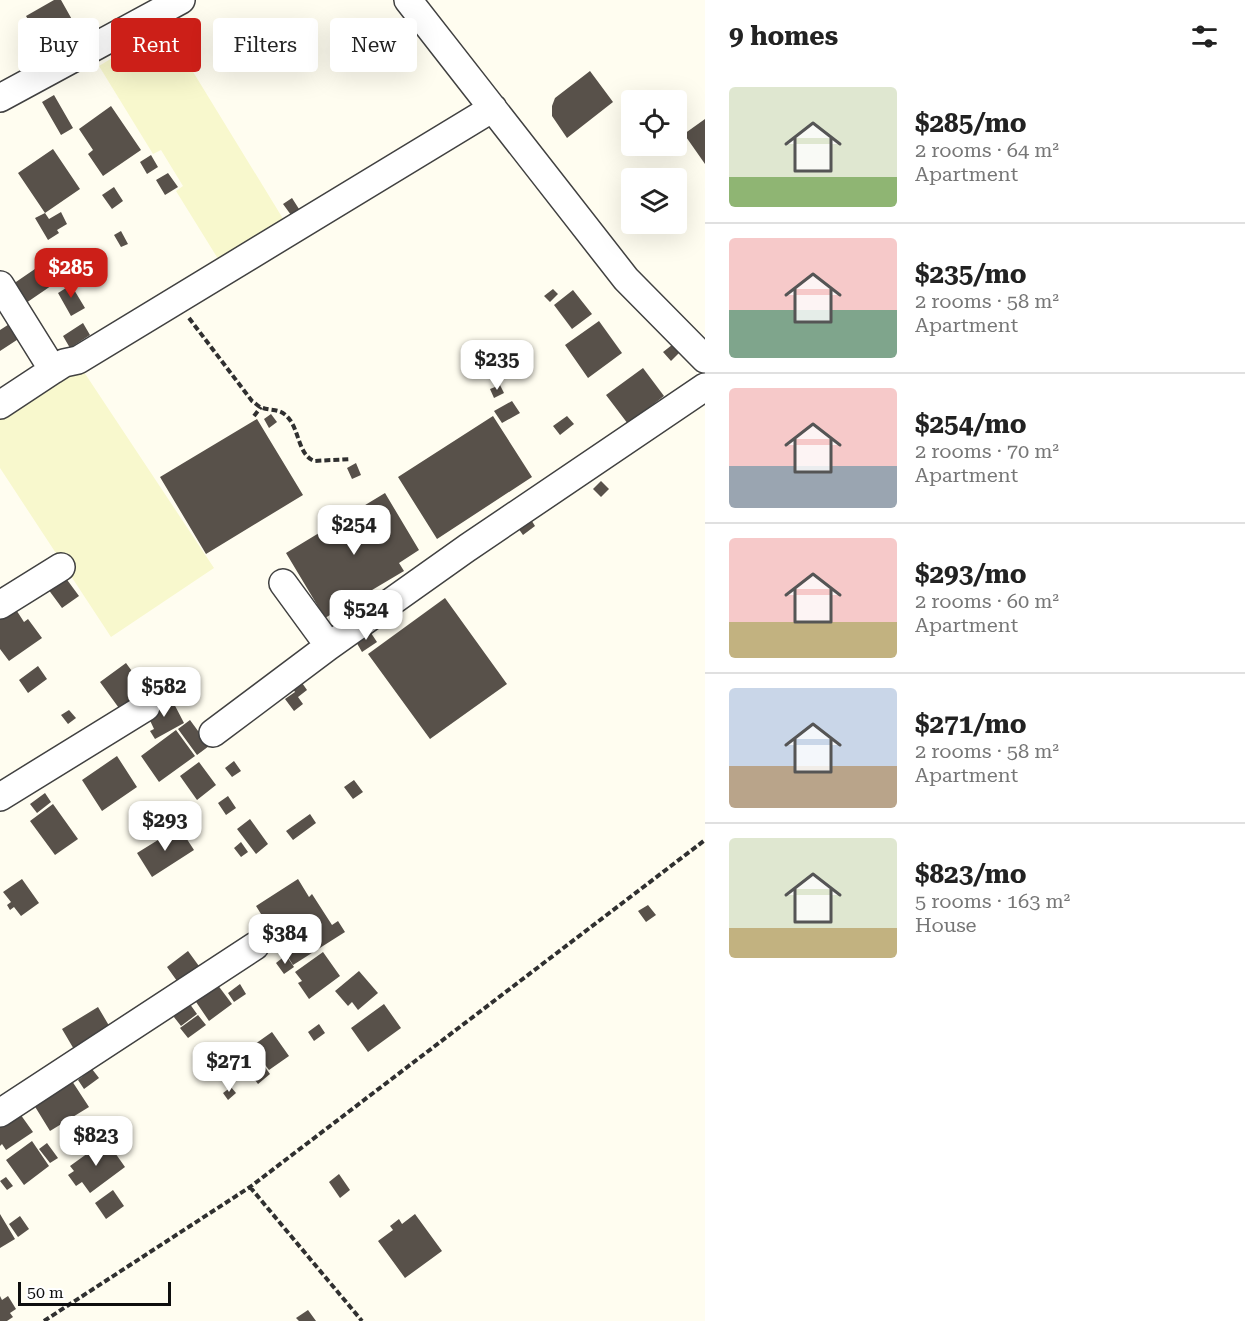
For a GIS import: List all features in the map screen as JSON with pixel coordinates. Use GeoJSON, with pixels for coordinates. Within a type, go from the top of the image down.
{"type":"FeatureCollection","features":[{"type":"Feature","properties":{"kind":"street"},"geometry":{"type":"LineString","coordinates":[[0,98],[181,0]]}},
{"type":"Feature","properties":{"kind":"street"},"geometry":{"type":"LineString","coordinates":[[408,0],[626,279],[705,359]]}},
{"type":"Feature","properties":{"kind":"street"},"geometry":{"type":"LineString","coordinates":[[0,405],[53,369],[64,363],[78,360],[492,108]]}},
{"type":"Feature","properties":{"kind":"street"},"geometry":{"type":"LineString","coordinates":[[0,285],[53,369]]}},
{"type":"Feature","properties":{"kind":"street"},"geometry":{"type":"LineString","coordinates":[[213,733],[466,548],[705,387]]}},
{"type":"Feature","properties":{"kind":"street"},"geometry":{"type":"LineString","coordinates":[[0,605],[61,567]]}},
{"type":"Feature","properties":{"kind":"street"},"geometry":{"type":"LineString","coordinates":[[283,583],[329,646]]}},
{"type":"Feature","properties":{"kind":"street"},"geometry":{"type":"LineString","coordinates":[[0,797],[146,706]]}},
{"type":"Feature","properties":{"kind":"street"},"geometry":{"type":"LineString","coordinates":[[0,1113],[255,946]]}},
{"type":"Feature","properties":{"kind":"path"},"geometry":{"type":"LineString","coordinates":[[176,301],[252,401],[261,407],[278,410],[292,422],[301,446],[309,459],[314,461],[351,459]]}},
{"type":"Feature","properties":{"kind":"path"},"geometry":{"type":"LineString","coordinates":[[254,416],[261,407]]}},
{"type":"Feature","properties":{"kind":"path"},"geometry":{"type":"LineString","coordinates":[[44,1321],[250,1187],[705,840]]}},
{"type":"Feature","properties":{"kind":"path"},"geometry":{"type":"LineString","coordinates":[[250,1187],[362,1321]]}},
{"type":"Feature","properties":{"kind":"green space"},"geometry":{"type":"Polygon","coordinates":[[[111,59],[111,72],[193,72],[285,222],[220,262],[176,191],[183,186],[161,150],[153,154],[99,66],[111,59]]]}},
{"type":"Feature","properties":{"kind":"green space"},"geometry":{"type":"Polygon","coordinates":[[[76,360],[214,568],[111,637],[0,468],[0,411],[76,360]]]}},
{"type":"Feature","properties":{"kind":"building"},"geometry":{"type":"Polygon","coordinates":[[[54,0],[61,0],[71,18],[27,18],[26,16],[54,0]]]}},
{"type":"Feature","properties":{"kind":"building"},"geometry":{"type":"Polygon","coordinates":[[[590,71],[613,102],[567,138],[552,116],[552,106],[555,98],[590,71]]]}},
{"type":"Feature","properties":{"kind":"building"},"geometry":{"type":"Polygon","coordinates":[[[54,95],[73,128],[61,135],[42,102],[54,95]]]}},
{"type":"Feature","properties":{"kind":"building"},"geometry":{"type":"Polygon","coordinates":[[[111,106],[141,150],[103,176],[88,154],[93,150],[79,129],[111,106]]]}},
{"type":"Feature","properties":{"kind":"building"},"geometry":{"type":"Polygon","coordinates":[[[705,119],[705,164],[687,138],[687,132],[705,119]]]}},
{"type":"Feature","properties":{"kind":"building"},"geometry":{"type":"Polygon","coordinates":[[[53,149],[80,189],[45,213],[18,173],[53,149]]]}},
{"type":"Feature","properties":{"kind":"building"},"geometry":{"type":"Polygon","coordinates":[[[151,155],[158,167],[147,174],[140,162],[151,155]]]}},
{"type":"Feature","properties":{"kind":"building"},"geometry":{"type":"Polygon","coordinates":[[[168,173],[178,187],[165,195],[156,180],[168,173]]]}},
{"type":"Feature","properties":{"kind":"building"},"geometry":{"type":"Polygon","coordinates":[[[114,187],[123,201],[112,209],[102,195],[114,187]]]}},
{"type":"Feature","properties":{"kind":"building"},"geometry":{"type":"Polygon","coordinates":[[[292,198],[299,209],[291,215],[283,204],[292,198]]]}},
{"type":"Feature","properties":{"kind":"building"},"geometry":{"type":"Polygon","coordinates":[[[61,212],[67,224],[57,230],[59,233],[48,240],[35,218],[45,213],[49,219],[61,212]]]}},
{"type":"Feature","properties":{"kind":"building"},"geometry":{"type":"Polygon","coordinates":[[[121,231],[128,244],[121,247],[114,235],[121,231]]]}},
{"type":"Feature","properties":{"kind":"building"},"geometry":{"type":"Polygon","coordinates":[[[51,258],[64,277],[26,303],[13,284],[51,258]]]}},
{"type":"Feature","properties":{"kind":"building"},"geometry":{"type":"Polygon","coordinates":[[[67,278],[85,308],[71,316],[58,293],[66,288],[62,281],[67,278]]]}},
{"type":"Feature","properties":{"kind":"building"},"geometry":{"type":"Polygon","coordinates":[[[553,289],[558,294],[550,302],[544,296],[553,289]]]}},
{"type":"Feature","properties":{"kind":"building"},"geometry":{"type":"Polygon","coordinates":[[[573,290],[592,314],[572,329],[554,305],[573,290]]]}},
{"type":"Feature","properties":{"kind":"building"},"geometry":{"type":"Polygon","coordinates":[[[14,321],[23,336],[0,351],[0,330],[14,321]]]}},
{"type":"Feature","properties":{"kind":"building"},"geometry":{"type":"Polygon","coordinates":[[[599,321],[622,353],[588,378],[565,345],[599,321]]]}},
{"type":"Feature","properties":{"kind":"building"},"geometry":{"type":"Polygon","coordinates":[[[83,323],[90,335],[70,348],[63,336],[83,323]]]}},
{"type":"Feature","properties":{"kind":"building"},"geometry":{"type":"Polygon","coordinates":[[[672,345],[679,353],[671,361],[663,352],[672,345]]]}},
{"type":"Feature","properties":{"kind":"building"},"geometry":{"type":"Polygon","coordinates":[[[643,368],[664,396],[628,424],[606,395],[643,368]]]}},
{"type":"Feature","properties":{"kind":"building"},"geometry":{"type":"Polygon","coordinates":[[[500,385],[504,393],[494,398],[490,389],[500,385]]]}},
{"type":"Feature","properties":{"kind":"building"},"geometry":{"type":"Polygon","coordinates":[[[512,401],[520,413],[502,423],[494,411],[512,401]]]}},
{"type":"Feature","properties":{"kind":"building"},"geometry":{"type":"Polygon","coordinates":[[[271,414],[277,422],[269,428],[264,419],[271,414]]]}},
{"type":"Feature","properties":{"kind":"building"},"geometry":{"type":"Polygon","coordinates":[[[493,416],[532,477],[437,539],[398,477],[493,416]]]}},
{"type":"Feature","properties":{"kind":"building"},"geometry":{"type":"Polygon","coordinates":[[[567,416],[574,424],[560,435],[553,426],[567,416]]]}},
{"type":"Feature","properties":{"kind":"building"},"geometry":{"type":"Polygon","coordinates":[[[257,419],[303,495],[206,554],[160,477],[257,419]]]}},
{"type":"Feature","properties":{"kind":"building"},"geometry":{"type":"Polygon","coordinates":[[[356,463],[361,475],[352,479],[347,468],[356,463]]]}},
{"type":"Feature","properties":{"kind":"building"},"geometry":{"type":"Polygon","coordinates":[[[601,481],[609,489],[601,497],[593,489],[601,481]]]}},
{"type":"Feature","properties":{"kind":"building"},"geometry":{"type":"Polygon","coordinates":[[[385,493],[419,550],[399,563],[404,571],[325,618],[286,553],[385,493]]]}},
{"type":"Feature","properties":{"kind":"building"},"geometry":{"type":"Polygon","coordinates":[[[530,518],[535,526],[523,535],[518,528],[530,518]]]}},
{"type":"Feature","properties":{"kind":"building"},"geometry":{"type":"Polygon","coordinates":[[[65,577],[79,596],[62,608],[48,589],[65,577]]]}},
{"type":"Feature","properties":{"kind":"building"},"geometry":{"type":"Polygon","coordinates":[[[445,598],[507,684],[430,739],[368,654],[445,598]]]}},
{"type":"Feature","properties":{"kind":"building"},"geometry":{"type":"Polygon","coordinates":[[[13,605],[24,622],[28,619],[42,638],[9,661],[0,649],[0,614],[13,605]]]}},
{"type":"Feature","properties":{"kind":"building"},"geometry":{"type":"Polygon","coordinates":[[[369,630],[377,642],[362,652],[355,640],[369,630]]]}},
{"type":"Feature","properties":{"kind":"building"},"geometry":{"type":"Polygon","coordinates":[[[126,663],[150,696],[124,715],[100,682],[126,663]]]}},
{"type":"Feature","properties":{"kind":"building"},"geometry":{"type":"Polygon","coordinates":[[[38,666],[47,679],[28,693],[19,680],[38,666]]]}},
{"type":"Feature","properties":{"kind":"building"},"geometry":{"type":"Polygon","coordinates":[[[300,680],[307,690],[298,697],[303,704],[294,711],[285,699],[295,692],[291,686],[300,680]]]}},
{"type":"Feature","properties":{"kind":"building"},"geometry":{"type":"Polygon","coordinates":[[[171,698],[184,723],[155,739],[150,731],[154,729],[146,712],[171,698]]]}},
{"type":"Feature","properties":{"kind":"building"},"geometry":{"type":"Polygon","coordinates":[[[69,710],[76,718],[68,724],[61,715],[69,710]]]}},
{"type":"Feature","properties":{"kind":"building"},"geometry":{"type":"Polygon","coordinates":[[[190,720],[209,746],[197,755],[178,729],[190,720]]]}},
{"type":"Feature","properties":{"kind":"building"},"geometry":{"type":"Polygon","coordinates":[[[176,730],[195,756],[159,782],[141,756],[176,730]]]}},
{"type":"Feature","properties":{"kind":"building"},"geometry":{"type":"Polygon","coordinates":[[[117,756],[137,787],[102,811],[82,780],[117,756]]]}},
{"type":"Feature","properties":{"kind":"building"},"geometry":{"type":"Polygon","coordinates":[[[234,761],[241,771],[232,777],[225,768],[234,761]]]}},
{"type":"Feature","properties":{"kind":"building"},"geometry":{"type":"Polygon","coordinates":[[[199,762],[216,785],[197,800],[180,776],[199,762]]]}},
{"type":"Feature","properties":{"kind":"building"},"geometry":{"type":"Polygon","coordinates":[[[354,780],[363,792],[353,799],[344,787],[354,780]]]}},
{"type":"Feature","properties":{"kind":"building"},"geometry":{"type":"Polygon","coordinates":[[[45,793],[51,802],[37,813],[30,804],[45,793]]]}},
{"type":"Feature","properties":{"kind":"building"},"geometry":{"type":"Polygon","coordinates":[[[228,796],[236,808],[226,815],[218,803],[228,796]]]}},
{"type":"Feature","properties":{"kind":"building"},"geometry":{"type":"Polygon","coordinates":[[[53,804],[78,839],[55,855],[30,821],[53,804]]]}},
{"type":"Feature","properties":{"kind":"building"},"geometry":{"type":"Polygon","coordinates":[[[310,814],[316,823],[293,840],[286,831],[310,814]]]}},
{"type":"Feature","properties":{"kind":"building"},"geometry":{"type":"Polygon","coordinates":[[[250,819],[268,844],[256,854],[237,829],[250,819]]]}},
{"type":"Feature","properties":{"kind":"building"},"geometry":{"type":"Polygon","coordinates":[[[179,827],[194,850],[152,877],[137,853],[179,827]]]}},
{"type":"Feature","properties":{"kind":"building"},"geometry":{"type":"Polygon","coordinates":[[[241,842],[248,852],[241,857],[234,848],[241,842]]]}},
{"type":"Feature","properties":{"kind":"building"},"geometry":{"type":"Polygon","coordinates":[[[22,879],[39,903],[21,916],[14,907],[10,910],[7,905],[11,902],[3,892],[22,879]]]}},
{"type":"Feature","properties":{"kind":"building"},"geometry":{"type":"Polygon","coordinates":[[[298,879],[309,897],[312,894],[332,925],[338,921],[345,932],[293,965],[256,906],[298,879]]]}},
{"type":"Feature","properties":{"kind":"building"},"geometry":{"type":"Polygon","coordinates":[[[648,905],[656,915],[646,922],[638,911],[648,905]]]}},
{"type":"Feature","properties":{"kind":"building"},"geometry":{"type":"Polygon","coordinates":[[[188,951],[204,973],[182,988],[167,967],[188,951]]]}},
{"type":"Feature","properties":{"kind":"building"},"geometry":{"type":"Polygon","coordinates":[[[323,952],[340,976],[309,999],[298,983],[302,981],[295,972],[323,952]]]}},
{"type":"Feature","properties":{"kind":"building"},"geometry":{"type":"Polygon","coordinates":[[[286,955],[294,967],[284,974],[276,963],[286,955]]]}},
{"type":"Feature","properties":{"kind":"building"},"geometry":{"type":"Polygon","coordinates":[[[359,971],[378,993],[358,1010],[352,1002],[348,1006],[335,991],[359,971]]]}},
{"type":"Feature","properties":{"kind":"building"},"geometry":{"type":"Polygon","coordinates":[[[214,980],[232,1004],[209,1021],[192,996],[214,980]]]}},
{"type":"Feature","properties":{"kind":"building"},"geometry":{"type":"Polygon","coordinates":[[[240,984],[246,994],[234,1002],[228,993],[240,984]]]}},
{"type":"Feature","properties":{"kind":"building"},"geometry":{"type":"Polygon","coordinates":[[[187,1000],[197,1014],[181,1026],[170,1012],[187,1000]]]}},
{"type":"Feature","properties":{"kind":"building"},"geometry":{"type":"Polygon","coordinates":[[[384,1004],[401,1028],[368,1052],[351,1028],[384,1004]]]}},
{"type":"Feature","properties":{"kind":"building"},"geometry":{"type":"Polygon","coordinates":[[[98,1007],[111,1029],[75,1051],[62,1029],[98,1007]]]}},
{"type":"Feature","properties":{"kind":"building"},"geometry":{"type":"Polygon","coordinates":[[[198,1015],[206,1025],[188,1038],[180,1028],[198,1015]]]}},
{"type":"Feature","properties":{"kind":"building"},"geometry":{"type":"Polygon","coordinates":[[[319,1024],[325,1033],[314,1041],[308,1032],[319,1024]]]}},
{"type":"Feature","properties":{"kind":"building"},"geometry":{"type":"Polygon","coordinates":[[[272,1032],[289,1056],[269,1070],[251,1047],[272,1032]]]}},
{"type":"Feature","properties":{"kind":"building"},"geometry":{"type":"Polygon","coordinates":[[[257,1056],[270,1074],[258,1084],[244,1066],[257,1056]]]}},
{"type":"Feature","properties":{"kind":"building"},"geometry":{"type":"Polygon","coordinates":[[[92,1069],[99,1078],[84,1089],[78,1080],[92,1069]]]}},
{"type":"Feature","properties":{"kind":"building"},"geometry":{"type":"Polygon","coordinates":[[[72,1081],[89,1107],[50,1131],[34,1105],[72,1081]]]}},
{"type":"Feature","properties":{"kind":"building"},"geometry":{"type":"Polygon","coordinates":[[[231,1087],[236,1093],[228,1100],[223,1093],[231,1087]]]}},
{"type":"Feature","properties":{"kind":"building"},"geometry":{"type":"Polygon","coordinates":[[[18,1111],[33,1132],[6,1150],[2,1144],[0,1146],[0,1123],[18,1111]]]}},
{"type":"Feature","properties":{"kind":"building"},"geometry":{"type":"Polygon","coordinates":[[[106,1140],[125,1167],[90,1193],[82,1182],[76,1186],[68,1175],[74,1171],[70,1166],[106,1140]]]}},
{"type":"Feature","properties":{"kind":"building"},"geometry":{"type":"Polygon","coordinates":[[[32,1141],[49,1166],[24,1185],[6,1160],[32,1141]]]}},
{"type":"Feature","properties":{"kind":"building"},"geometry":{"type":"Polygon","coordinates":[[[47,1143],[58,1158],[50,1163],[39,1149],[47,1143]]]}},
{"type":"Feature","properties":{"kind":"building"},"geometry":{"type":"Polygon","coordinates":[[[339,1174],[350,1190],[340,1198],[329,1182],[339,1174]]]}},
{"type":"Feature","properties":{"kind":"building"},"geometry":{"type":"Polygon","coordinates":[[[6,1177],[13,1186],[7,1190],[0,1181],[6,1177]]]}},
{"type":"Feature","properties":{"kind":"building"},"geometry":{"type":"Polygon","coordinates":[[[113,1190],[124,1206],[106,1219],[95,1203],[113,1190]]]}},
{"type":"Feature","properties":{"kind":"building"},"geometry":{"type":"Polygon","coordinates":[[[0,1214],[15,1239],[0,1248],[0,1214]]]}},
{"type":"Feature","properties":{"kind":"building"},"geometry":{"type":"Polygon","coordinates":[[[415,1214],[442,1251],[405,1278],[378,1241],[393,1230],[390,1226],[399,1219],[402,1224],[415,1214]]]}},
{"type":"Feature","properties":{"kind":"building"},"geometry":{"type":"Polygon","coordinates":[[[20,1216],[29,1229],[18,1237],[9,1224],[20,1216]]]}},
{"type":"Feature","properties":{"kind":"building"},"geometry":{"type":"Polygon","coordinates":[[[0,1296],[2,1300],[8,1296],[16,1309],[10,1313],[13,1317],[7,1321],[0,1321],[0,1296]]]}},
{"type":"Feature","properties":{"kind":"building"},"geometry":{"type":"Polygon","coordinates":[[[308,1310],[316,1321],[299,1321],[296,1318],[308,1310]]]}}]}
